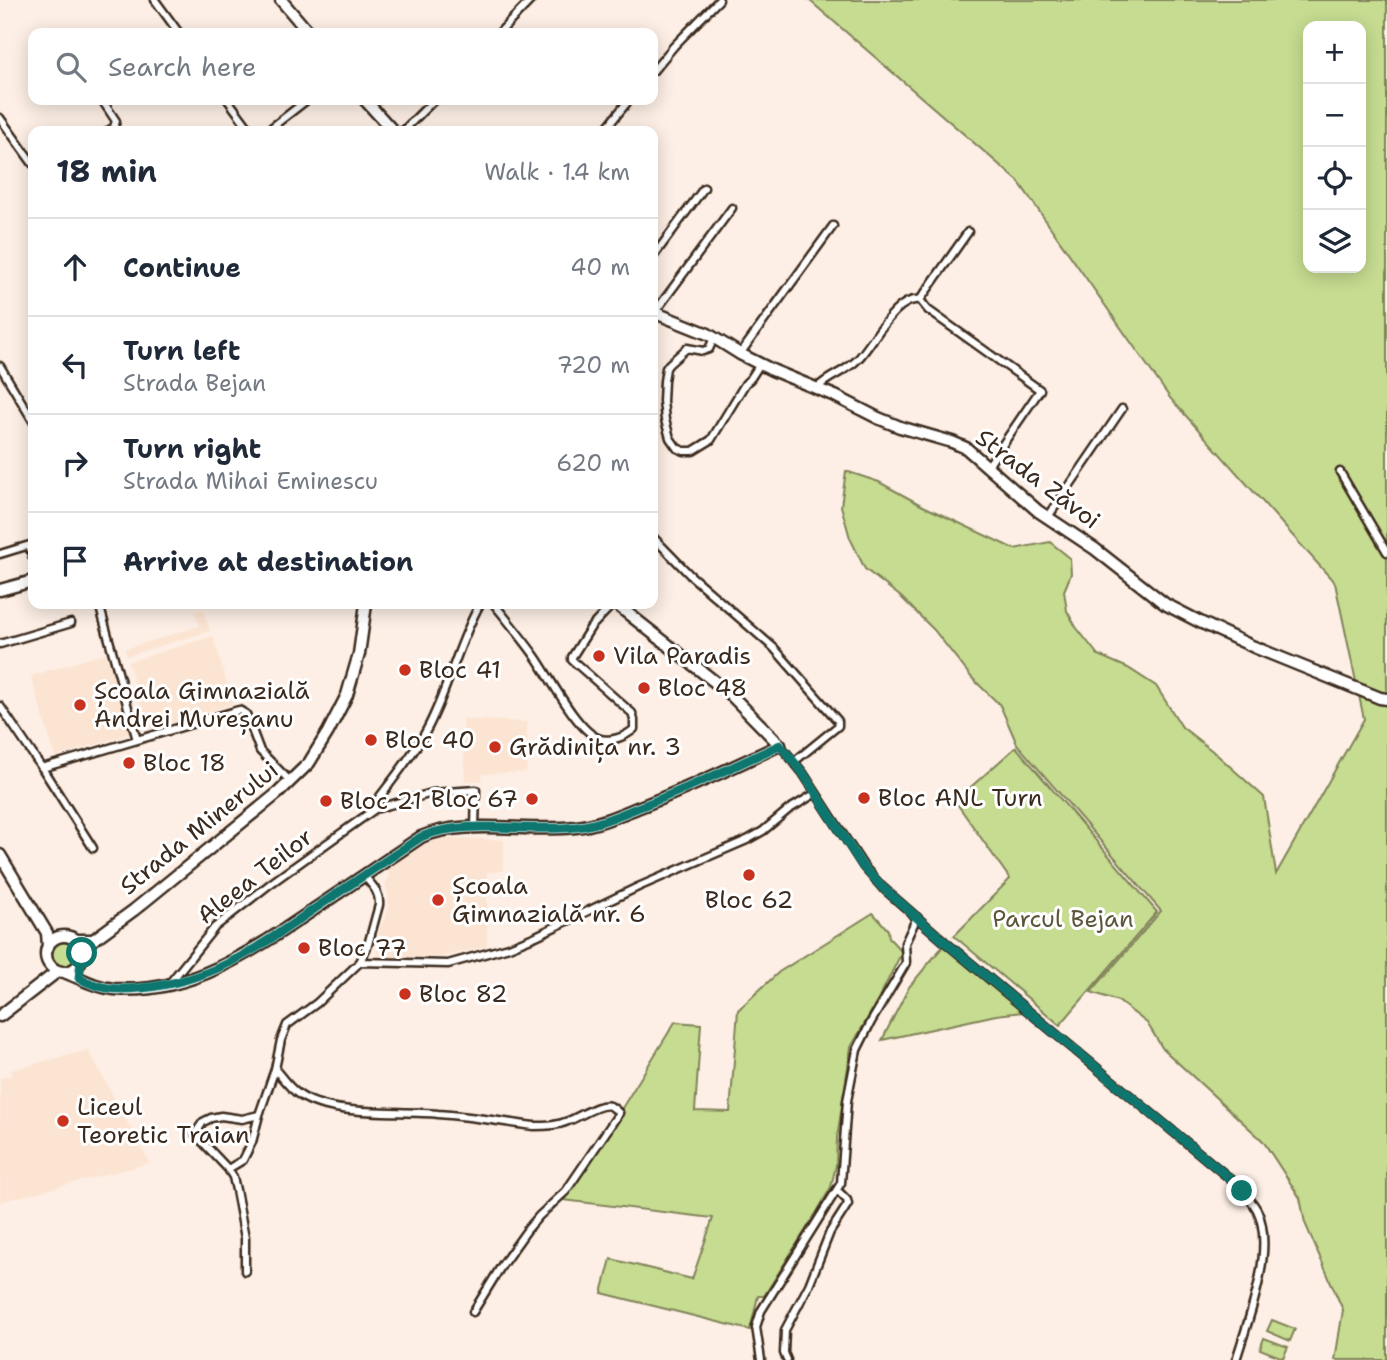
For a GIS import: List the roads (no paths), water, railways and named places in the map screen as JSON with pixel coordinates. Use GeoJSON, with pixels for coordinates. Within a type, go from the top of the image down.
{"type":"FeatureCollection","features":[{"type":"Feature","properties":{"kind":"street"},"geometry":{"type":"LineString","coordinates":[[155,0],[175,28]]}},
{"type":"Feature","properties":{"kind":"street"},"geometry":{"type":"LineString","coordinates":[[281,0],[305,28]]}},
{"type":"Feature","properties":{"kind":"street"},"geometry":{"type":"LineString","coordinates":[[658,65],[719,0]]}},
{"type":"Feature","properties":{"kind":"street"},"geometry":{"type":"LineString","coordinates":[[503,28],[527,1]]}},
{"type":"Feature","properties":{"kind":"street"},"geometry":{"type":"LineString","coordinates":[[105,105],[116,121],[114,126]]}},
{"type":"Feature","properties":{"kind":"street"},"geometry":{"type":"LineString","coordinates":[[232,105],[247,126]]}},
{"type":"Feature","properties":{"kind":"street"},"geometry":{"type":"LineString","coordinates":[[273,126],[301,105]]}},
{"type":"Feature","properties":{"kind":"street"},"geometry":{"type":"LineString","coordinates":[[370,105],[389,126]]}},
{"type":"Feature","properties":{"kind":"street"},"geometry":{"type":"LineString","coordinates":[[408,126],[429,105]]}},
{"type":"Feature","properties":{"kind":"street"},"geometry":{"type":"LineString","coordinates":[[608,126],[625,105]]}},
{"type":"Feature","properties":{"kind":"street"},"geometry":{"type":"LineString","coordinates":[[0,118],[28,157]]}},
{"type":"Feature","properties":{"kind":"street"},"geometry":{"type":"LineString","coordinates":[[658,250],[704,188]]}},
{"type":"Feature","properties":{"kind":"street"},"geometry":{"type":"LineString","coordinates":[[658,307],[732,208]]}},
{"type":"Feature","properties":{"kind":"street"},"geometry":{"type":"LineString","coordinates":[[740,354],[833,226]]}},
{"type":"Feature","properties":{"kind":"street"},"geometry":{"type":"LineString","coordinates":[[920,300],[968,232]]}},
{"type":"Feature","properties":{"kind":"street"},"geometry":{"type":"LineString","coordinates":[[817,388],[859,358],[893,312],[913,299],[920,300],[928,310],[1040,390],[988,466]]}},
{"type":"Feature","properties":{"kind":"street","name":"Strada Zăvoi"},"geometry":{"type":"LineString","coordinates":[[658,313],[714,338],[760,364],[900,427],[967,449],[1023,499],[1095,549],[1165,604],[1254,647],[1387,699]]}},
{"type":"Feature","properties":{"kind":"street"},"geometry":{"type":"LineString","coordinates":[[714,338],[709,349],[703,351],[688,348],[666,368],[663,391],[665,420],[672,442],[680,450],[693,451],[711,440],[760,364]]}},
{"type":"Feature","properties":{"kind":"street"},"geometry":{"type":"LineString","coordinates":[[0,366],[28,413]]}},
{"type":"Feature","properties":{"kind":"street"},"geometry":{"type":"LineString","coordinates":[[1048,517],[1122,409]]}},
{"type":"Feature","properties":{"kind":"street"},"geometry":{"type":"LineString","coordinates":[[1340,471],[1387,552]]}},
{"type":"Feature","properties":{"kind":"street"},"geometry":{"type":"LineString","coordinates":[[658,542],[690,575],[774,648],[838,720],[838,726],[795,761]]}},
{"type":"Feature","properties":{"kind":"street"},"geometry":{"type":"LineString","coordinates":[[0,554],[28,546]]}},
{"type":"Feature","properties":{"kind":"street"},"geometry":{"type":"LineString","coordinates":[[0,590],[28,582]]}},
{"type":"Feature","properties":{"kind":"street"},"geometry":{"type":"LineString","coordinates":[[100,609],[137,740]]}},
{"type":"Feature","properties":{"kind":"street","name":"Strada Minerului"},"geometry":{"type":"LineString","coordinates":[[93,940],[134,910],[291,782],[309,763],[344,701],[359,654],[366,609]]}},
{"type":"Feature","properties":{"kind":"street","name":"Aleea Teilor"},"geometry":{"type":"LineString","coordinates":[[375,809],[378,799],[425,734],[477,609]]}},
{"type":"Feature","properties":{"kind":"street"},"geometry":{"type":"LineString","coordinates":[[498,609],[535,656],[578,720],[592,735],[604,740],[621,737],[634,729],[632,713],[572,660],[572,657],[591,627],[610,609]]}},
{"type":"Feature","properties":{"kind":"street"},"geometry":{"type":"LineString","coordinates":[[621,609],[729,693],[759,722],[795,761],[863,867],[882,887],[1228,1177],[1256,1207],[1262,1223],[1263,1256],[1236,1360]]}},
{"type":"Feature","properties":{"kind":"street"},"geometry":{"type":"LineString","coordinates":[[0,644],[71,623]]}},
{"type":"Feature","properties":{"kind":"street"},"geometry":{"type":"LineString","coordinates":[[0,706],[93,848]]}},
{"type":"Feature","properties":{"kind":"street"},"geometry":{"type":"LineString","coordinates":[[42,768],[239,710],[246,714],[260,751],[291,782]]}},
{"type":"Feature","properties":{"kind":"street"},"geometry":{"type":"LineString","coordinates":[[0,855],[47,933],[47,960],[52,968],[94,986],[117,989],[149,987],[208,973],[249,953],[421,837],[433,832],[444,829],[559,828],[590,825],[654,802],[780,745]]}},
{"type":"Feature","properties":{"kind":"street","name":"Aleea Teilor"},"geometry":{"type":"LineString","coordinates":[[169,984],[215,927],[375,809],[432,793],[476,790],[475,828]]}},
{"type":"Feature","properties":{"kind":"street"},"geometry":{"type":"LineString","coordinates":[[360,962],[448,964],[509,947],[747,840],[816,793]]}},
{"type":"Feature","properties":{"kind":"street"},"geometry":{"type":"LineString","coordinates":[[228,1169],[243,1160],[252,1142],[287,1025],[317,1003],[360,962],[369,945],[379,898],[377,891],[364,876]]}},
{"type":"Feature","properties":{"kind":"street"},"geometry":{"type":"LineString","coordinates":[[761,1360],[756,1327],[761,1311],[841,1183],[847,1101],[857,1050],[906,963],[905,943],[917,917]]}},
{"type":"Feature","properties":{"kind":"street"},"geometry":{"type":"LineString","coordinates":[[47,933],[74,940],[93,940]]}},
{"type":"Feature","properties":{"kind":"street"},"geometry":{"type":"LineString","coordinates":[[48,946],[61,936]]}},
{"type":"Feature","properties":{"kind":"street"},"geometry":{"type":"LineString","coordinates":[[74,940],[81,950],[79,978]]}},
{"type":"Feature","properties":{"kind":"street"},"geometry":{"type":"LineString","coordinates":[[0,1016],[40,984],[61,972],[73,970],[93,940]]}},
{"type":"Feature","properties":{"kind":"street"},"geometry":{"type":"LineString","coordinates":[[40,984],[47,960]]}},
{"type":"Feature","properties":{"kind":"street"},"geometry":{"type":"LineString","coordinates":[[275,1069],[289,1087],[303,1098],[355,1111],[439,1114],[534,1126],[566,1122],[606,1105],[619,1113],[566,1191],[539,1216],[521,1239],[473,1312]]}},
{"type":"Feature","properties":{"kind":"street"},"geometry":{"type":"LineString","coordinates":[[245,1270],[245,1238],[233,1177],[195,1134],[203,1122],[211,1118],[221,1116],[242,1119],[259,1115]]}},
{"type":"Feature","properties":{"kind":"street"},"geometry":{"type":"LineString","coordinates":[[787,1360],[784,1353],[785,1330],[809,1285],[830,1232],[848,1204],[837,1190]]}},
{"type":"Feature","properties":{"kind":"place","name":"Vila Paradis"},"geometry":{"type":"Point","coordinates":[599,656]}},
{"type":"Feature","properties":{"kind":"place","name":"Bloc 41"},"geometry":{"type":"Point","coordinates":[405,670]}},
{"type":"Feature","properties":{"kind":"place","name":"Bloc 48"},"geometry":{"type":"Point","coordinates":[644,688]}},
{"type":"Feature","properties":{"kind":"place","name":"Școala Gimnazială Andrei Mureșanu"},"geometry":{"type":"Point","coordinates":[80,705]}},
{"type":"Feature","properties":{"kind":"place","name":"Bloc 40"},"geometry":{"type":"Point","coordinates":[371,740]}},
{"type":"Feature","properties":{"kind":"place","name":"Grădinița nr. 3"},"geometry":{"type":"Point","coordinates":[495,747]}},
{"type":"Feature","properties":{"kind":"place","name":"Bloc 18"},"geometry":{"type":"Point","coordinates":[129,763]}},
{"type":"Feature","properties":{"kind":"place","name":"Bloc ANL Turn"},"geometry":{"type":"Point","coordinates":[864,798]}},
{"type":"Feature","properties":{"kind":"place","name":"Bloc 67"},"geometry":{"type":"Point","coordinates":[532,799]}},
{"type":"Feature","properties":{"kind":"place","name":"Bloc 21"},"geometry":{"type":"Point","coordinates":[326,801]}},
{"type":"Feature","properties":{"kind":"place","name":"Bloc 62"},"geometry":{"type":"Point","coordinates":[749,875]}},
{"type":"Feature","properties":{"kind":"place","name":"Școala Gimnazială nr. 6"},"geometry":{"type":"Point","coordinates":[438,900]}},
{"type":"Feature","properties":{"kind":"place","name":"Bloc 77"},"geometry":{"type":"Point","coordinates":[304,948]}},
{"type":"Feature","properties":{"kind":"place","name":"Bloc 82"},"geometry":{"type":"Point","coordinates":[405,994]}},
{"type":"Feature","properties":{"kind":"place","name":"Liceul Teoretic Traian"},"geometry":{"type":"Point","coordinates":[63,1121]}},
{"type":"Feature","properties":{"kind":"park label","name":"Parcul Bejan"},"geometry":{"type":"Point","coordinates":[1063,919]}}]}
